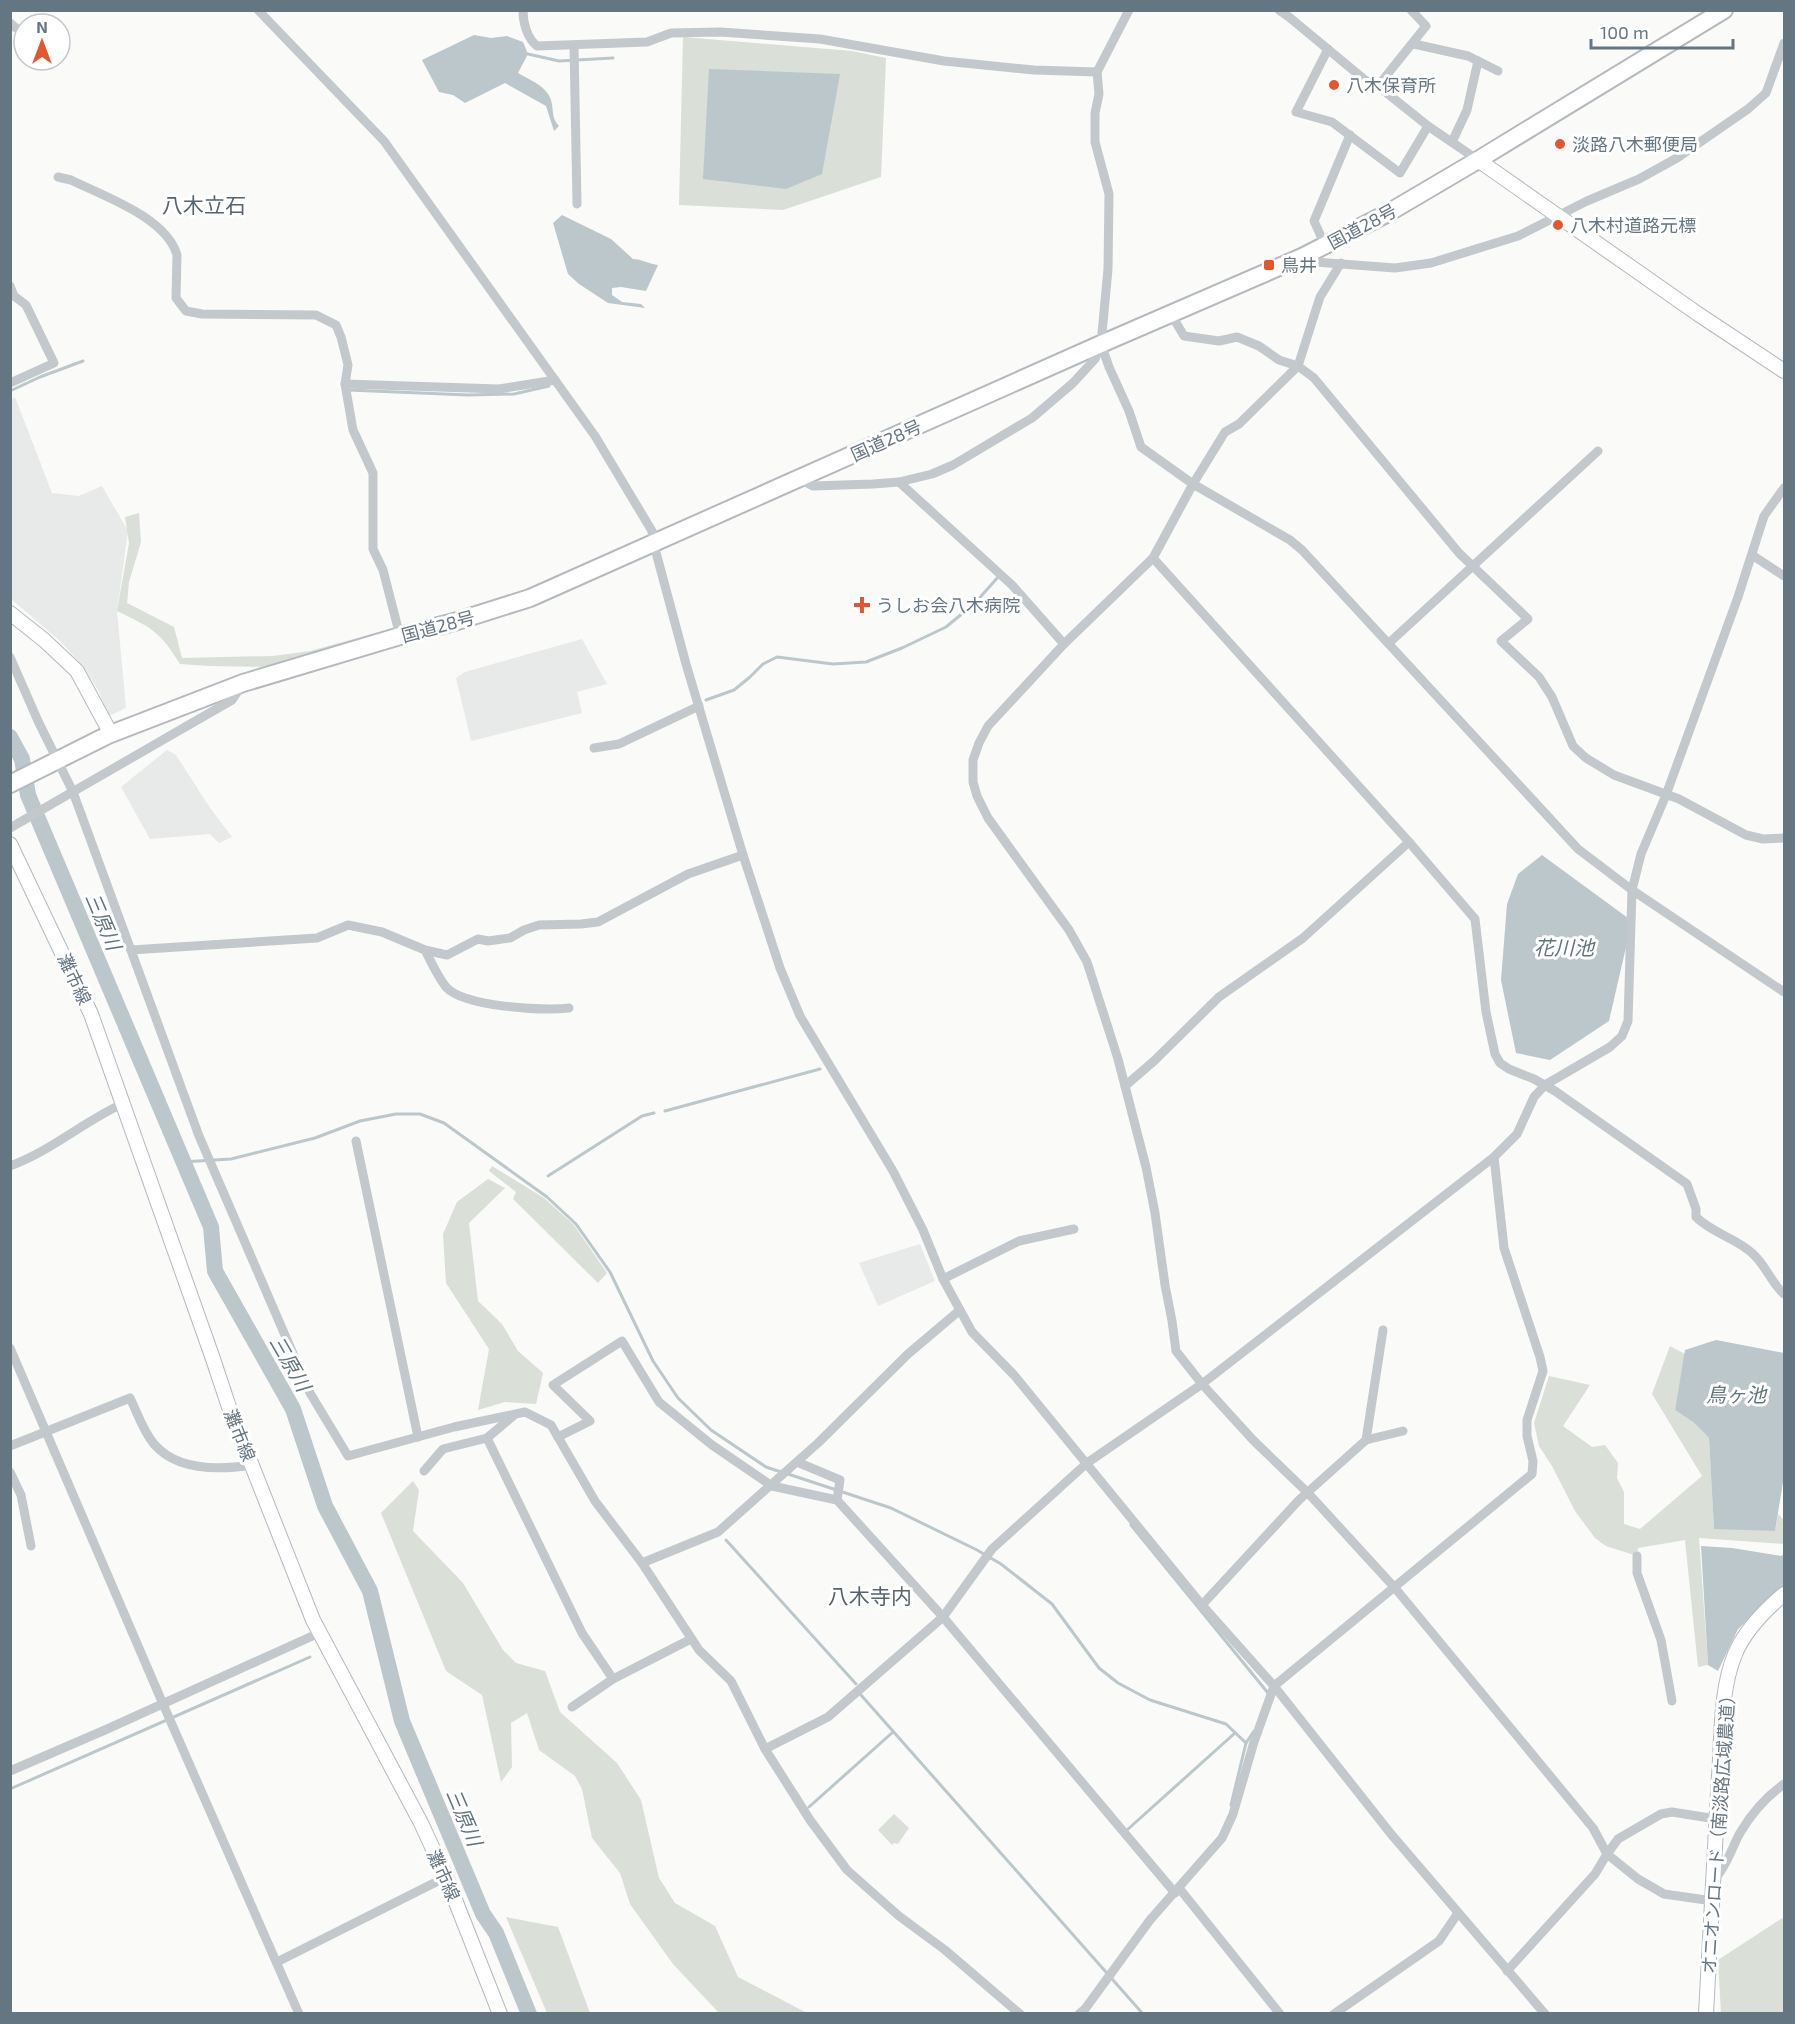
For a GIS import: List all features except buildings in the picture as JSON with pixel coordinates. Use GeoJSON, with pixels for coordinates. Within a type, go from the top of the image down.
{"type":"FeatureCollection","features":[{"type":"Feature","properties":{"kind":"highway","name":"国道28号"},"geometry":{"type":"LineString","coordinates":[[10,784],[111,734],[243,683],[530,598],[1302,257],[1388,213],[1724,10]]}},
{"type":"Feature","properties":{"kind":"main road"},"geometry":{"type":"LineString","coordinates":[[1478,160],[1698,314],[1785,371]]}},
{"type":"Feature","properties":{"kind":"main road"},"geometry":{"type":"LineString","coordinates":[[10,613],[77,671],[111,734]]}},
{"type":"Feature","properties":{"kind":"main road","name":"灘市線"},"geometry":{"type":"LineString","coordinates":[[10,844],[81,990],[101,1041],[230,1410],[319,1633],[421,1823],[446,1878],[500,2013]]}},
{"type":"Feature","properties":{"kind":"main road","name":"オニオンロード（南淡路広域農道）"},"geometry":{"type":"LineString","coordinates":[[1706,2013],[1716,1819],[1728,1676],[1736,1652],[1749,1630],[1767,1608],[1785,1594]]}},
{"type":"Feature","properties":{"kind":"street"},"geometry":{"type":"LineString","coordinates":[[258,10],[384,141],[596,436],[652,531],[699,706],[743,855],[780,968],[800,1016],[893,1171],[923,1230],[943,1279],[972,1332],[1014,1376],[1202,1605],[1274,1686],[1391,1834],[1545,2013]]}},
{"type":"Feature","properties":{"kind":"street"},"geometry":{"type":"LineString","coordinates":[[523,10],[530,41],[537,46],[648,42],[671,33],[720,32],[820,39],[944,61],[1034,70],[1097,72]]}},
{"type":"Feature","properties":{"kind":"street"},"geometry":{"type":"LineString","coordinates":[[800,479],[813,486],[899,482],[932,474],[953,465],[1032,418],[1073,383],[1095,359],[1101,344],[1108,269],[1109,194],[1095,142],[1095,113],[1099,94],[1097,72],[1129,10]]}},
{"type":"Feature","properties":{"kind":"street"},"geometry":{"type":"LineString","coordinates":[[1279,10],[1365,80],[1378,86],[1428,126],[1478,160]]}},
{"type":"Feature","properties":{"kind":"street"},"geometry":{"type":"LineString","coordinates":[[1378,86],[1414,44],[1426,26],[1412,10]]}},
{"type":"Feature","properties":{"kind":"street"},"geometry":{"type":"LineString","coordinates":[[1302,257],[1315,262],[1395,268],[1431,263],[1518,236],[1587,201],[1639,179],[1677,158],[1748,109],[1766,93],[1785,43]]}},
{"type":"Feature","properties":{"kind":"street"},"geometry":{"type":"LineString","coordinates":[[1414,44],[1468,56],[1498,71]]}},
{"type":"Feature","properties":{"kind":"street"},"geometry":{"type":"LineString","coordinates":[[574,45],[578,204]]}},
{"type":"Feature","properties":{"kind":"street"},"geometry":{"type":"LineString","coordinates":[[1328,49],[1296,112],[1332,122],[1400,172],[1428,126]]}},
{"type":"Feature","properties":{"kind":"street"},"geometry":{"type":"LineString","coordinates":[[1452,142],[1467,110],[1478,61]]}},
{"type":"Feature","properties":{"kind":"street"},"geometry":{"type":"LineString","coordinates":[[1325,245],[1314,221],[1350,135]]}},
{"type":"Feature","properties":{"kind":"street"},"geometry":{"type":"LineString","coordinates":[[58,177],[71,180],[141,215],[162,230],[175,248],[178,277],[176,298],[186,311],[202,314],[316,315],[336,325],[342,337],[348,365],[345,384],[354,430],[373,473],[373,549],[384,570],[400,636]]}},
{"type":"Feature","properties":{"kind":"street"},"geometry":{"type":"LineString","coordinates":[[1341,263],[1320,297],[1298,366],[1239,424],[1225,432],[1193,484],[1153,558],[1064,644],[988,726],[973,760],[973,782],[988,818],[1069,930],[1087,962],[1125,1086],[1152,1196],[1176,1351],[1202,1384],[1271,1459],[1308,1492],[1395,1588],[1593,1827],[1606,1854],[1638,1879],[1664,1894],[1713,1901]]}},
{"type":"Feature","properties":{"kind":"street"},"geometry":{"type":"LineString","coordinates":[[10,286],[14,296],[26,305],[54,363],[10,383]]}},
{"type":"Feature","properties":{"kind":"street"},"geometry":{"type":"LineString","coordinates":[[1171,314],[1184,336],[1218,341],[1237,337],[1259,346],[1280,360],[1298,366],[1314,378],[1472,567],[1528,619],[1501,641],[1539,677],[1552,697],[1573,746],[1586,758],[1614,775],[1678,799],[1746,835],[1763,839],[1785,838]]}},
{"type":"Feature","properties":{"kind":"street"},"geometry":{"type":"LineString","coordinates":[[1101,344],[1129,411],[1141,447],[1193,484],[1290,540],[1302,550],[1578,849],[1632,890],[1785,992]]}},
{"type":"Feature","properties":{"kind":"street"},"geometry":{"type":"LineString","coordinates":[[345,384],[499,389],[555,380]]}},
{"type":"Feature","properties":{"kind":"street"},"geometry":{"type":"LineString","coordinates":[[1389,643],[1598,451]]}},
{"type":"Feature","properties":{"kind":"street"},"geometry":{"type":"LineString","coordinates":[[899,482],[1012,585],[1064,644]]}},
{"type":"Feature","properties":{"kind":"street"},"geometry":{"type":"LineString","coordinates":[[765,1749],[828,1717],[943,1617],[992,1549],[1087,1463],[1202,1384],[1494,1157],[1517,1134],[1534,1097],[1545,1085],[1610,1047],[1622,1036],[1628,1021],[1632,890],[1641,854],[1666,795],[1764,516],[1785,488]]}},
{"type":"Feature","properties":{"kind":"street"},"geometry":{"type":"LineString","coordinates":[[1752,555],[1785,576]]}},
{"type":"Feature","properties":{"kind":"street"},"geometry":{"type":"LineString","coordinates":[[1153,558],[1409,842],[1475,919],[1486,1012],[1495,1054],[1500,1063],[1545,1085],[1687,1184],[1696,1209],[1696,1217],[1755,1255],[1777,1288],[1785,1294]]}},
{"type":"Feature","properties":{"kind":"street"},"geometry":{"type":"LineString","coordinates":[[10,657],[69,794],[131,950],[213,1170],[310,1393],[348,1456],[525,1412],[551,1425],[596,1501],[642,1563],[691,1639],[731,1682],[765,1749],[810,1820],[847,1870],[907,1923],[945,1950],[1020,2013]]}},
{"type":"Feature","properties":{"kind":"street"},"geometry":{"type":"LineString","coordinates":[[12,827],[232,700],[243,683]]}},
{"type":"Feature","properties":{"kind":"street"},"geometry":{"type":"LineString","coordinates":[[594,748],[619,744],[699,706]]}},
{"type":"Feature","properties":{"kind":"street"},"geometry":{"type":"LineString","coordinates":[[1125,1086],[1219,997],[1303,938],[1409,842]]}},
{"type":"Feature","properties":{"kind":"street"},"geometry":{"type":"LineString","coordinates":[[131,950],[317,938],[348,925],[382,932],[425,950],[447,955],[477,939],[488,941],[510,938],[539,925],[598,922],[688,874],[743,855]]}},
{"type":"Feature","properties":{"kind":"street"},"geometry":{"type":"LineString","coordinates":[[425,950],[447,989],[480,1004],[552,1010],[569,1008]]}},
{"type":"Feature","properties":{"kind":"street"},"geometry":{"type":"LineString","coordinates":[[10,1166],[34,1157],[122,1104]]}},
{"type":"Feature","properties":{"kind":"street"},"geometry":{"type":"LineString","coordinates":[[356,1141],[418,1437]]}},
{"type":"Feature","properties":{"kind":"street"},"geometry":{"type":"LineString","coordinates":[[1079,2013],[1085,2009],[1150,1920],[1222,1838],[1233,1814],[1254,1742],[1274,1686],[1532,1474],[1533,1461],[1527,1436],[1527,1420],[1543,1371],[1504,1248],[1494,1157]]}},
{"type":"Feature","properties":{"kind":"street"},"geometry":{"type":"LineString","coordinates":[[943,1279],[1019,1241],[1074,1229]]}},
{"type":"Feature","properties":{"kind":"street"},"geometry":{"type":"LineString","coordinates":[[642,1563],[718,1532],[796,1463],[908,1354],[960,1310]]}},
{"type":"Feature","properties":{"kind":"street"},"geometry":{"type":"LineString","coordinates":[[1366,1440],[1383,1330]]}},
{"type":"Feature","properties":{"kind":"street"},"geometry":{"type":"LineString","coordinates":[[558,1437],[590,1421],[553,1385],[622,1341],[659,1402],[712,1445],[773,1483],[837,1500],[943,1617],[1280,2013]]}},
{"type":"Feature","properties":{"kind":"street"},"geometry":{"type":"LineString","coordinates":[[10,1348],[299,2013]]}},
{"type":"Feature","properties":{"kind":"street"},"geometry":{"type":"LineString","coordinates":[[10,1446],[130,1398],[154,1445],[174,1460],[206,1468],[252,1465]]}},
{"type":"Feature","properties":{"kind":"street"},"geometry":{"type":"LineString","coordinates":[[424,1471],[443,1449],[487,1438],[515,1414]]}},
{"type":"Feature","properties":{"kind":"street"},"geometry":{"type":"LineString","coordinates":[[1202,1605],[1308,1492],[1366,1440],[1403,1431]]}},
{"type":"Feature","properties":{"kind":"street"},"geometry":{"type":"LineString","coordinates":[[487,1438],[582,1633],[613,1679]]}},
{"type":"Feature","properties":{"kind":"street"},"geometry":{"type":"LineString","coordinates":[[796,1463],[840,1480],[837,1500]]}},
{"type":"Feature","properties":{"kind":"street"},"geometry":{"type":"LineString","coordinates":[[10,1472],[21,1495],[31,1546]]}},
{"type":"Feature","properties":{"kind":"street"},"geometry":{"type":"LineString","coordinates":[[1636,1556],[1637,1573],[1661,1640],[1672,1701]]}},
{"type":"Feature","properties":{"kind":"street"},"geometry":{"type":"LineString","coordinates":[[10,1771],[319,1633]]}},
{"type":"Feature","properties":{"kind":"street"},"geometry":{"type":"LineString","coordinates":[[572,1707],[613,1679],[691,1639]]}},
{"type":"Feature","properties":{"kind":"street"},"geometry":{"type":"LineString","coordinates":[[1713,1876],[1718,1875],[1723,1869],[1740,1833],[1754,1813],[1771,1794],[1785,1784]]}},
{"type":"Feature","properties":{"kind":"street"},"geometry":{"type":"LineString","coordinates":[[1507,1971],[1595,1874],[1618,1839],[1661,1814],[1672,1812],[1716,1819]]}},
{"type":"Feature","properties":{"kind":"street"},"geometry":{"type":"LineString","coordinates":[[277,1962],[446,1878]]}},
{"type":"Feature","properties":{"kind":"street"},"geometry":{"type":"LineString","coordinates":[[1335,2013],[1439,1941],[1458,1913]]}},
{"type":"Feature","properties":{"kind":"shaded area"},"geometry":{"type":"Polygon","coordinates":[[[683,37],[852,51],[886,58],[881,177],[783,210],[679,205],[683,37]]]}},
{"type":"Feature","properties":{"kind":"shaded area"},"geometry":{"type":"Polygon","coordinates":[[[15,397],[52,493],[79,496],[102,486],[128,531],[117,611],[126,708],[109,716],[99,692],[84,667],[60,641],[11,599],[10,400],[15,397]]]}},
{"type":"Feature","properties":{"kind":"shaded area"},"geometry":{"type":"Polygon","coordinates":[[[139,513],[141,542],[129,582],[127,603],[174,627],[182,658],[273,656],[310,651],[394,628],[395,634],[279,667],[180,664],[166,644],[153,631],[117,611],[129,543],[125,517],[139,513]]]}},
{"type":"Feature","properties":{"kind":"shaded area"},"geometry":{"type":"Polygon","coordinates":[[[582,639],[607,684],[577,692],[582,713],[471,741],[456,678],[465,672],[582,639]]]}},
{"type":"Feature","properties":{"kind":"shaded area"},"geometry":{"type":"Polygon","coordinates":[[[167,750],[176,755],[210,808],[232,837],[219,843],[210,834],[150,839],[121,787],[167,750]]]}},
{"type":"Feature","properties":{"kind":"shaded area"},"geometry":{"type":"Polygon","coordinates":[[[492,1166],[544,1198],[574,1225],[607,1273],[598,1283],[513,1199],[516,1192],[489,1171],[492,1166]]]}},
{"type":"Feature","properties":{"kind":"shaded area"},"geometry":{"type":"Polygon","coordinates":[[[488,1179],[505,1188],[469,1223],[478,1301],[502,1324],[518,1351],[543,1373],[536,1404],[505,1402],[478,1410],[489,1349],[446,1283],[443,1234],[457,1202],[488,1179]]]}},
{"type":"Feature","properties":{"kind":"shaded area"},"geometry":{"type":"Polygon","coordinates":[[[920,1244],[935,1281],[878,1306],[859,1263],[920,1244]]]}},
{"type":"Feature","properties":{"kind":"shaded area"},"geometry":{"type":"Polygon","coordinates":[[[1670,1346],[1685,1354],[1675,1410],[1693,1422],[1709,1438],[1714,1528],[1775,1531],[1778,1514],[1784,1520],[1784,1544],[1699,1538],[1708,1665],[1698,1667],[1685,1540],[1638,1548],[1637,1556],[1606,1546],[1595,1538],[1575,1511],[1539,1446],[1534,1423],[1549,1376],[1590,1385],[1563,1426],[1592,1447],[1605,1445],[1618,1463],[1617,1478],[1624,1492],[1624,1524],[1640,1529],[1702,1476],[1652,1394],[1670,1346]]]}},
{"type":"Feature","properties":{"kind":"shaded area"},"geometry":{"type":"Polygon","coordinates":[[[413,1481],[419,1490],[413,1531],[463,1583],[503,1650],[516,1663],[545,1671],[560,1712],[617,1763],[641,1800],[659,1878],[675,1903],[715,1926],[738,1977],[807,2013],[718,2012],[673,1964],[630,1904],[620,1873],[592,1838],[582,1789],[575,1776],[539,1750],[527,1713],[511,1723],[512,1767],[501,1782],[482,1695],[446,1671],[381,1513],[413,1481]]]}},
{"type":"Feature","properties":{"kind":"shaded area"},"geometry":{"type":"Polygon","coordinates":[[[894,1814],[909,1828],[898,1844],[892,1845],[878,1830],[894,1814]]]}},
{"type":"Feature","properties":{"kind":"shaded area"},"geometry":{"type":"Polygon","coordinates":[[[506,1917],[558,1927],[590,2013],[547,2013],[506,1917]]]}},
{"type":"Feature","properties":{"kind":"shaded area"},"geometry":{"type":"Polygon","coordinates":[[[1784,1917],[1784,2013],[1721,2013],[1718,1960],[1784,1917]]]}},
{"type":"Feature","properties":{"kind":"water"},"geometry":{"type":"Polygon","coordinates":[[[474,35],[491,38],[507,36],[523,42],[528,54],[518,73],[541,87],[549,95],[554,117],[559,126],[554,131],[546,106],[505,83],[465,103],[453,95],[439,92],[422,60],[474,35]]]}},
{"type":"Feature","properties":{"kind":"water"},"geometry":{"type":"Polygon","coordinates":[[[709,69],[840,74],[822,174],[786,189],[703,179],[709,69]]]}},
{"type":"Feature","properties":{"kind":"water"},"geometry":{"type":"Polygon","coordinates":[[[562,215],[611,239],[633,259],[658,265],[646,291],[612,288],[612,295],[622,302],[641,304],[645,308],[608,303],[568,274],[553,223],[562,215]]]}},
{"type":"Feature","properties":{"kind":"water","name":"花川池"},"geometry":{"type":"Polygon","coordinates":[[[1542,855],[1632,921],[1609,1021],[1550,1060],[1516,1053],[1501,980],[1507,904],[1518,874],[1542,855]]]}},
{"type":"Feature","properties":{"kind":"water","name":"鳥ヶ池"},"geometry":{"type":"Polygon","coordinates":[[[1716,1340],[1784,1353],[1784,1483],[1775,1531],[1714,1529],[1709,1438],[1693,1422],[1675,1410],[1685,1350],[1716,1340]]]}},
{"type":"Feature","properties":{"kind":"water"},"geometry":{"type":"Polygon","coordinates":[[[1701,1546],[1732,1548],[1781,1556],[1784,1554],[1784,1586],[1738,1629],[1718,1671],[1708,1665],[1701,1546]]]}},
{"type":"Feature","properties":{"kind":"waterway"},"geometry":{"type":"LineString","coordinates":[[528,54],[559,61],[613,58]]}},
{"type":"Feature","properties":{"kind":"waterway"},"geometry":{"type":"LineString","coordinates":[[10,391],[83,361]]}},
{"type":"Feature","properties":{"kind":"waterway"},"geometry":{"type":"LineString","coordinates":[[348,390],[468,395],[514,394],[549,386]]}},
{"type":"Feature","properties":{"kind":"waterway"},"geometry":{"type":"LineString","coordinates":[[706,700],[734,690],[763,664],[777,657],[833,664],[866,662],[902,648],[946,627],[975,603],[999,576]]}},
{"type":"Feature","properties":{"kind":"waterway","name":"三原川"},"geometry":{"type":"LineString","coordinates":[[10,737],[22,759],[28,795],[211,1227],[215,1271],[293,1409],[325,1506],[370,1591],[402,1721],[483,1914],[496,1933],[529,2014]]}},
{"type":"Feature","properties":{"kind":"waterway"},"geometry":{"type":"LineString","coordinates":[[665,1111],[820,1069]]}},
{"type":"Feature","properties":{"kind":"waterway"},"geometry":{"type":"LineString","coordinates":[[548,1176],[642,1116],[654,1113]]}},
{"type":"Feature","properties":{"kind":"waterway"},"geometry":{"type":"LineString","coordinates":[[182,1162],[231,1159],[315,1138],[360,1121],[396,1114],[420,1114],[444,1123],[547,1197],[576,1224],[610,1272],[653,1361],[678,1398],[711,1430],[766,1467],[781,1472]]}},
{"type":"Feature","properties":{"kind":"waterway"},"geometry":{"type":"LineString","coordinates":[[788,1474],[891,1508],[1001,1564],[1052,1604],[1099,1668],[1118,1683],[1150,1700],[1226,1724],[1246,1743]]}},
{"type":"Feature","properties":{"kind":"waterway"},"geometry":{"type":"LineString","coordinates":[[1131,1525],[1268,1693]]}},
{"type":"Feature","properties":{"kind":"waterway"},"geometry":{"type":"LineString","coordinates":[[726,1540],[856,1684]]}},
{"type":"Feature","properties":{"kind":"waterway"},"geometry":{"type":"LineString","coordinates":[[10,1789],[310,1657]]}},
{"type":"Feature","properties":{"kind":"waterway"},"geometry":{"type":"LineString","coordinates":[[861,1695],[1143,2014]]}},
{"type":"Feature","properties":{"kind":"waterway"},"geometry":{"type":"LineString","coordinates":[[1231,1805],[1246,1743],[1254,1731]]}},
{"type":"Feature","properties":{"kind":"waterway"},"geometry":{"type":"LineString","coordinates":[[809,1807],[893,1732]]}},
{"type":"Feature","properties":{"kind":"waterway"},"geometry":{"type":"LineString","coordinates":[[1127,1830],[1235,1733]]}},
{"type":"Feature","properties":{"kind":"place","name":"八木保育所"},"geometry":{"type":"Point","coordinates":[1334,85]}},
{"type":"Feature","properties":{"kind":"place","name":"淡路八木郵便局"},"geometry":{"type":"Point","coordinates":[1560,144]}},
{"type":"Feature","properties":{"kind":"place","name":"八木村道路元標"},"geometry":{"type":"Point","coordinates":[1558,225]}},
{"type":"Feature","properties":{"kind":"place","name":"鳥井"},"geometry":{"type":"Point","coordinates":[1269,265]}},
{"type":"Feature","properties":{"kind":"place","name":"うしお会八木病院"},"geometry":{"type":"Point","coordinates":[862,605]}},
{"type":"Feature","properties":{"kind":"district","name":"八木立石"},"geometry":{"type":"Point","coordinates":[204,204]}},
{"type":"Feature","properties":{"kind":"district","name":"八木寺内"},"geometry":{"type":"Point","coordinates":[870,1595]}}]}
